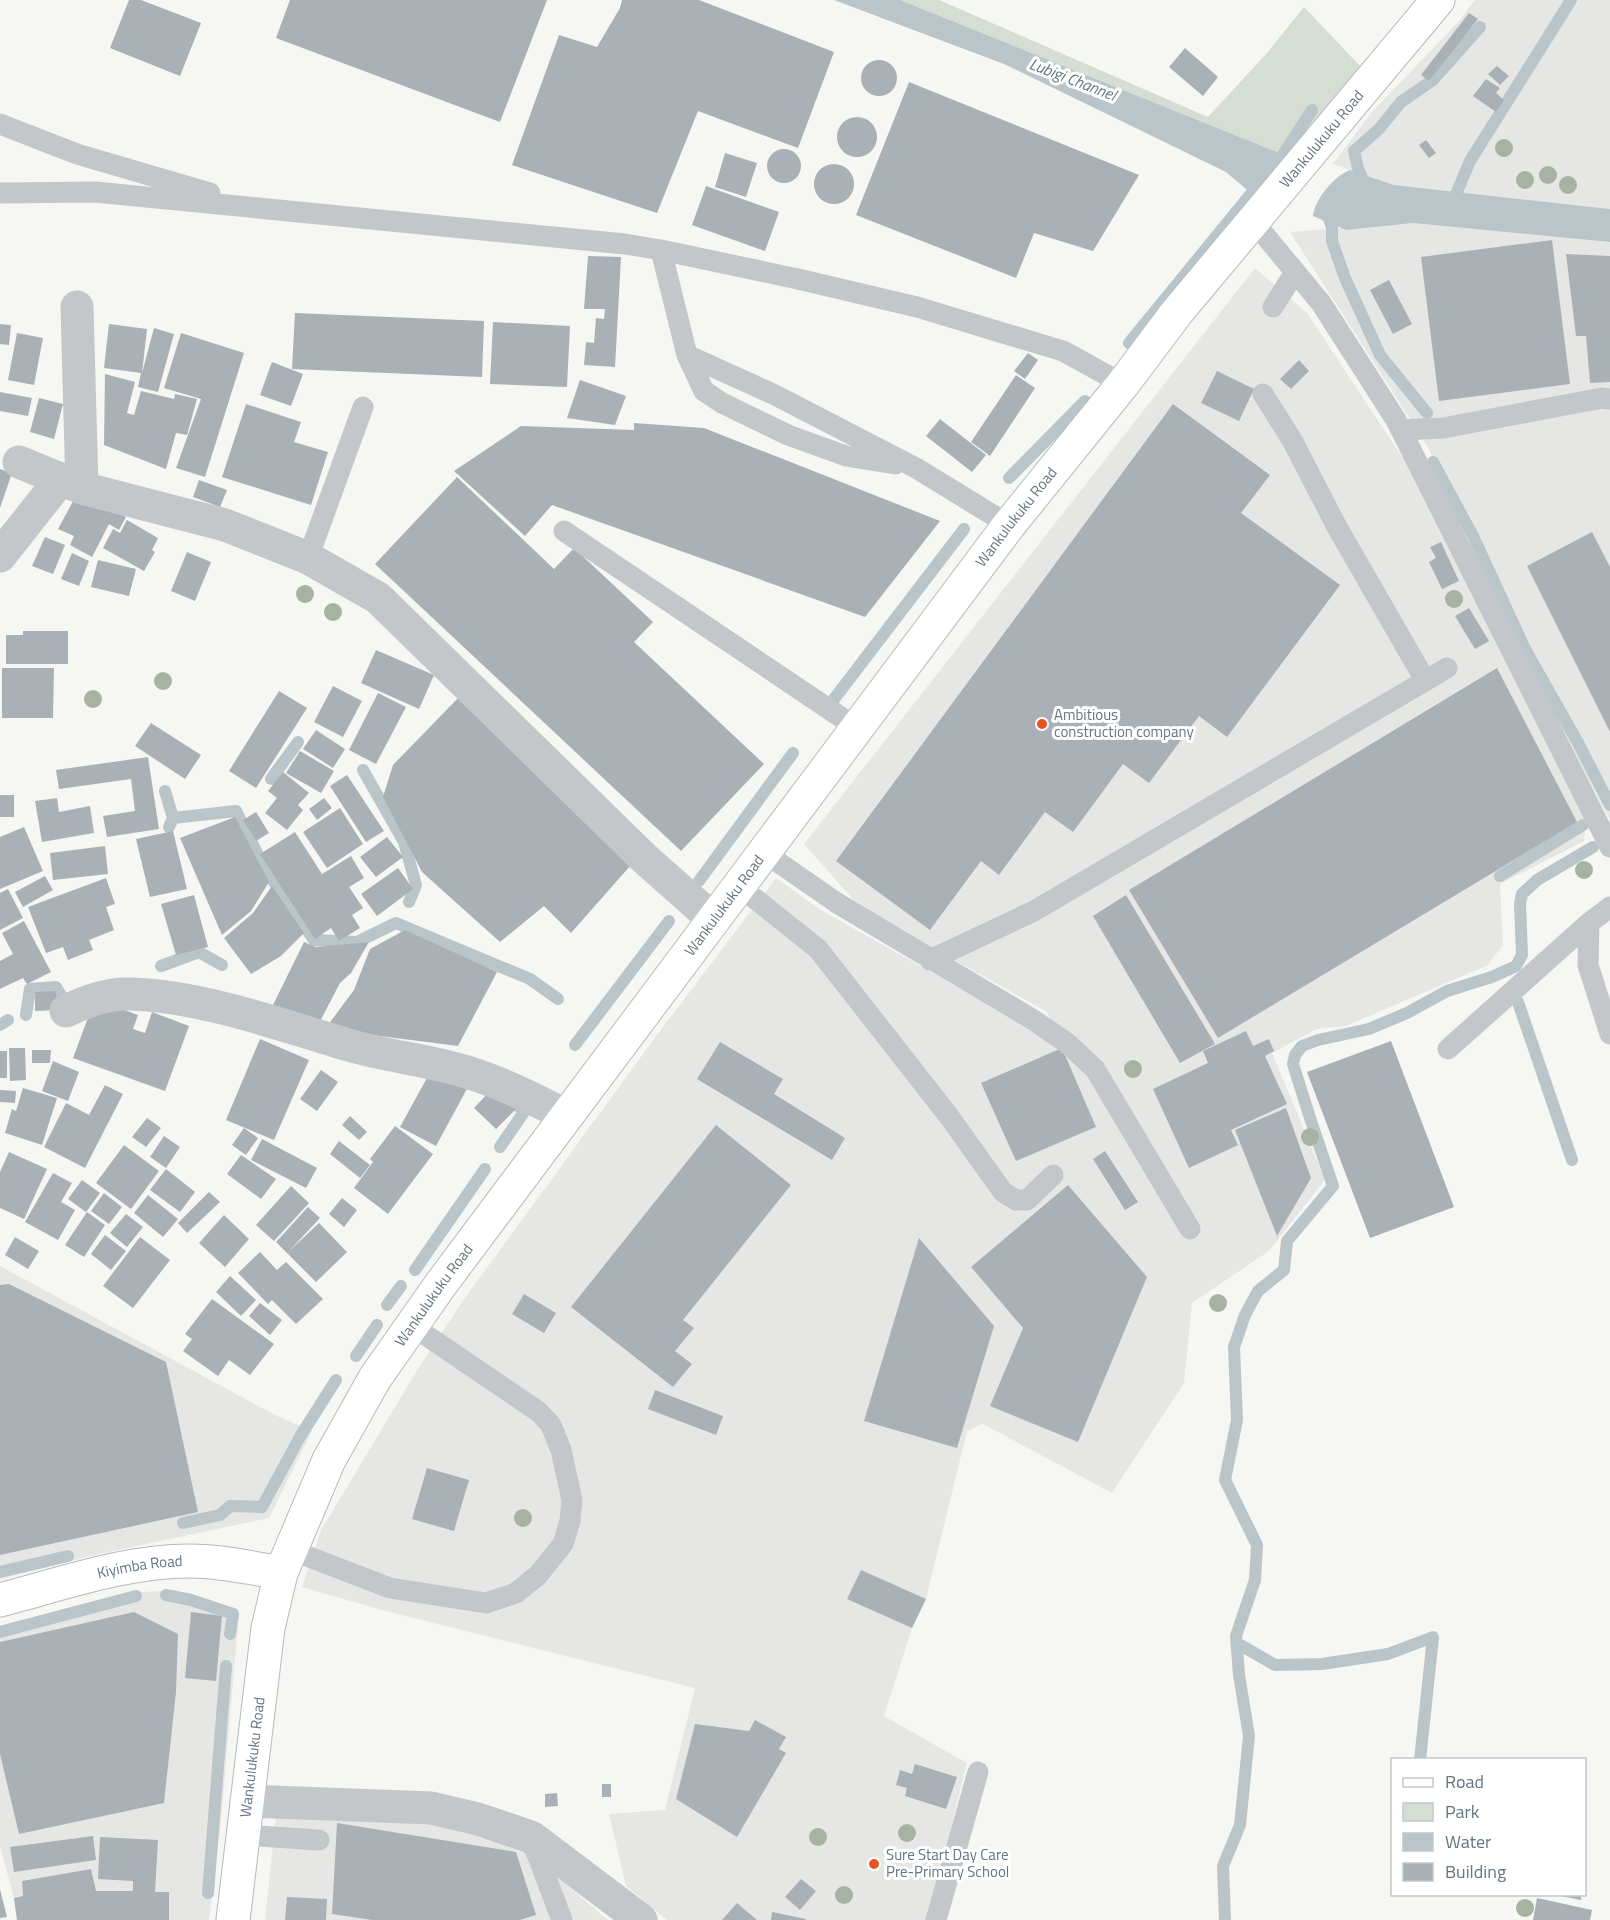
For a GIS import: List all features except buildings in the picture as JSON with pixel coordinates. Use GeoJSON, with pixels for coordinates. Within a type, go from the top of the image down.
{"type":"FeatureCollection","features":[{"type":"Feature","properties":{"kind":"main road","name":"Wankulukuku Road"},"geometry":{"type":"LineString","coordinates":[[232,1920],[268,1628],[286,1562],[329,1460],[375,1378],[411,1325],[1009,525],[1123,384],[1177,312],[1438,0]]}},
{"type":"Feature","properties":{"kind":"main road","name":"Kiyimba Road"},"geometry":{"type":"LineString","coordinates":[[0,1600],[144,1564],[286,1562]]}},
{"type":"Feature","properties":{"kind":"street"},"geometry":{"type":"LineString","coordinates":[[0,556],[71,484],[77,307]]}},
{"type":"Feature","properties":{"kind":"street"},"geometry":{"type":"LineString","coordinates":[[19,462],[71,484],[225,525],[308,558],[378,598],[644,858],[714,920]]}},
{"type":"Feature","properties":{"kind":"street"},"geometry":{"type":"LineString","coordinates":[[66,1011],[94,998],[129,993],[168,996],[213,1006],[375,1052],[409,1057],[466,1072],[511,1088],[567,1116]]}},
{"type":"Feature","properties":{"kind":"street"},"geometry":{"type":"LineString","coordinates":[[246,1801],[430,1808],[478,1819],[531,1837],[641,1920]]}},
{"type":"Feature","properties":{"kind":"lane"},"geometry":{"type":"LineString","coordinates":[[0,124],[77,154],[162,180],[269,208]]}},
{"type":"Feature","properties":{"kind":"lane"},"geometry":{"type":"LineString","coordinates":[[0,193],[95,192],[625,244],[661,250],[917,307],[1063,351],[1123,384]]}},
{"type":"Feature","properties":{"kind":"lane"},"geometry":{"type":"LineString","coordinates":[[1253,221],[1321,303],[1401,430],[1610,847]]}},
{"type":"Feature","properties":{"kind":"lane"},"geometry":{"type":"LineString","coordinates":[[661,250],[687,355],[704,391],[788,435],[846,456],[916,468]]}},
{"type":"Feature","properties":{"kind":"lane"},"geometry":{"type":"LineString","coordinates":[[1273,307],[1295,272]]}},
{"type":"Feature","properties":{"kind":"lane"},"geometry":{"type":"LineString","coordinates":[[687,355],[775,395],[916,468],[1009,525]]}},
{"type":"Feature","properties":{"kind":"lane"},"geometry":{"type":"LineString","coordinates":[[1263,394],[1292,440],[1337,527],[1425,680]]}},
{"type":"Feature","properties":{"kind":"lane"},"geometry":{"type":"LineString","coordinates":[[1401,430],[1443,428],[1602,398],[1610,399]]}},
{"type":"Feature","properties":{"kind":"lane"},"geometry":{"type":"LineString","coordinates":[[308,558],[363,407]]}},
{"type":"Feature","properties":{"kind":"lane"},"geometry":{"type":"LineString","coordinates":[[564,531],[857,728]]}},
{"type":"Feature","properties":{"kind":"lane"},"geometry":{"type":"LineString","coordinates":[[930,960],[1034,911],[1447,668]]}},
{"type":"Feature","properties":{"kind":"lane"},"geometry":{"type":"LineString","coordinates":[[765,853],[837,903],[1032,1019],[1067,1043],[1095,1069],[1191,1229]]}},
{"type":"Feature","properties":{"kind":"lane"},"geometry":{"type":"LineString","coordinates":[[739,886],[818,948],[948,1115],[1003,1192],[1016,1200],[1027,1200],[1053,1175]]}},
{"type":"Feature","properties":{"kind":"lane"},"geometry":{"type":"LineString","coordinates":[[1448,1049],[1589,923],[1610,907]]}},
{"type":"Feature","properties":{"kind":"lane"},"geometry":{"type":"LineString","coordinates":[[1589,923],[1588,965],[1610,1034]]}},
{"type":"Feature","properties":{"kind":"lane"},"geometry":{"type":"LineString","coordinates":[[286,1562],[390,1588],[486,1603],[516,1593],[538,1575],[563,1544],[570,1521],[572,1500],[561,1450],[551,1425],[539,1412],[411,1325]]}},
{"type":"Feature","properties":{"kind":"lane"},"geometry":{"type":"LineString","coordinates":[[936,1920],[978,1772]]}},
{"type":"Feature","properties":{"kind":"lane"},"geometry":{"type":"LineString","coordinates":[[242,1835],[319,1840]]}},
{"type":"Feature","properties":{"kind":"lane"},"geometry":{"type":"LineString","coordinates":[[531,1837],[562,1920]]}},
{"type":"Feature","properties":{"kind":"shaded area"},"geometry":{"type":"Polygon","coordinates":[[[1475,0],[1610,0],[1610,209],[1394,185],[1333,164],[1372,112],[1459,21],[1475,0]]]}},
{"type":"Feature","properties":{"kind":"shaded area"},"geometry":{"type":"Polygon","coordinates":[[[1413,223],[1610,242],[1610,820],[1545,699],[1426,444],[1290,232],[1413,223]]]}},
{"type":"Feature","properties":{"kind":"shaded area"},"geometry":{"type":"Polygon","coordinates":[[[1255,268],[1307,313],[1424,490],[1586,817],[1584,841],[1500,884],[1503,945],[1488,965],[1346,1026],[1317,1029],[1272,1053],[1325,1180],[1269,1251],[1192,1303],[1184,1383],[1112,1493],[983,1424],[967,1431],[926,1599],[912,1628],[884,1716],[967,1763],[928,1920],[667,1920],[626,1886],[609,1814],[665,1810],[695,1688],[382,1610],[302,1587],[321,1530],[418,1369],[462,1302],[654,1039],[776,878],[819,909],[1061,1045],[1047,1012],[859,906],[804,844],[1255,268]]]}},
{"type":"Feature","properties":{"kind":"shaded area"},"geometry":{"type":"Polygon","coordinates":[[[0,1266],[277,1416],[312,1431],[269,1518],[99,1554],[0,1579],[0,1266]]]}},
{"type":"Feature","properties":{"kind":"shaded area"},"geometry":{"type":"Polygon","coordinates":[[[175,1592],[208,1600],[239,1612],[221,1821],[209,1920],[17,1920],[14,1898],[0,1846],[0,1628],[131,1593],[175,1592]]]}},
{"type":"Feature","properties":{"kind":"shaded area"},"geometry":{"type":"Polygon","coordinates":[[[417,1814],[517,1843],[608,1920],[265,1920],[276,1816],[417,1814]]]}},
{"type":"Feature","properties":{"kind":"green space"},"geometry":{"type":"Polygon","coordinates":[[[900,0],[939,0],[1208,117],[1267,53],[1304,7],[1361,67],[1287,156],[900,0]]]}},
{"type":"Feature","properties":{"kind":"water","name":"Lubigi Channel"},"geometry":{"type":"Polygon","coordinates":[[[834,0],[900,0],[1287,156],[1251,199],[1246,189],[1226,172],[1004,64],[834,0]]]}},
{"type":"Feature","properties":{"kind":"water"},"geometry":{"type":"Polygon","coordinates":[[[1350,170],[1394,185],[1610,209],[1610,242],[1413,223],[1346,230],[1313,216],[1317,202],[1326,189],[1338,177],[1350,170]]]}},
{"type":"Feature","properties":{"kind":"waterway"},"geometry":{"type":"LineString","coordinates":[[1454,199],[1470,161],[1571,0]]}},
{"type":"Feature","properties":{"kind":"waterway"},"geometry":{"type":"LineString","coordinates":[[1365,185],[1354,151],[1379,129],[1401,102],[1433,80],[1480,27]]}},
{"type":"Feature","properties":{"kind":"waterway"},"geometry":{"type":"LineString","coordinates":[[1275,167],[1312,110]]}},
{"type":"Feature","properties":{"kind":"waterway"},"geometry":{"type":"LineString","coordinates":[[1129,343],[1259,184]]}},
{"type":"Feature","properties":{"kind":"waterway"},"geometry":{"type":"LineString","coordinates":[[1328,209],[1326,209],[1332,228],[1332,241],[1345,278],[1380,355],[1427,413]]}},
{"type":"Feature","properties":{"kind":"waterway"},"geometry":{"type":"LineString","coordinates":[[1009,478],[1085,401]]}},
{"type":"Feature","properties":{"kind":"waterway"},"geometry":{"type":"LineString","coordinates":[[1433,462],[1473,536],[1525,649],[1610,805]]}},
{"type":"Feature","properties":{"kind":"waterway"},"geometry":{"type":"LineString","coordinates":[[831,703],[964,529]]}},
{"type":"Feature","properties":{"kind":"waterway"},"geometry":{"type":"LineString","coordinates":[[271,779],[298,742]]}},
{"type":"Feature","properties":{"kind":"waterway"},"geometry":{"type":"LineString","coordinates":[[699,881],[793,753]]}},
{"type":"Feature","properties":{"kind":"waterway"},"geometry":{"type":"LineString","coordinates":[[363,770],[404,842],[416,885],[409,902]]}},
{"type":"Feature","properties":{"kind":"waterway"},"geometry":{"type":"LineString","coordinates":[[165,791],[173,818]]}},
{"type":"Feature","properties":{"kind":"waterway"},"geometry":{"type":"LineString","coordinates":[[169,827],[173,818],[236,811],[265,869],[314,940],[357,942],[396,923],[530,979],[558,999]]}},
{"type":"Feature","properties":{"kind":"waterway"},"geometry":{"type":"LineString","coordinates":[[1500,876],[1583,825]]}},
{"type":"Feature","properties":{"kind":"waterway"},"geometry":{"type":"LineString","coordinates":[[1225,1920],[1223,1866],[1240,1825],[1249,1736],[1239,1675],[1236,1636],[1255,1580],[1257,1545],[1225,1480],[1237,1420],[1234,1347],[1245,1315],[1258,1291],[1284,1270],[1287,1241],[1333,1186],[1293,1064],[1295,1055],[1302,1046],[1318,1040],[1369,1029],[1407,1013],[1447,991],[1492,977],[1516,966],[1522,955],[1520,904],[1522,894],[1537,880],[1593,847]]}},
{"type":"Feature","properties":{"kind":"waterway"},"geometry":{"type":"LineString","coordinates":[[575,1045],[669,921]]}},
{"type":"Feature","properties":{"kind":"waterway"},"geometry":{"type":"LineString","coordinates":[[161,966],[199,952],[222,965]]}},
{"type":"Feature","properties":{"kind":"waterway"},"geometry":{"type":"LineString","coordinates":[[26,1015],[30,989],[56,987],[68,1007]]}},
{"type":"Feature","properties":{"kind":"waterway"},"geometry":{"type":"LineString","coordinates":[[1518,1002],[1572,1160]]}},
{"type":"Feature","properties":{"kind":"waterway"},"geometry":{"type":"LineString","coordinates":[[0,1025],[8,1020]]}},
{"type":"Feature","properties":{"kind":"waterway"},"geometry":{"type":"LineString","coordinates":[[500,1147],[524,1112],[515,1102]]}},
{"type":"Feature","properties":{"kind":"waterway"},"geometry":{"type":"LineString","coordinates":[[415,1270],[485,1169]]}},
{"type":"Feature","properties":{"kind":"waterway"},"geometry":{"type":"LineString","coordinates":[[387,1305],[401,1286]]}},
{"type":"Feature","properties":{"kind":"waterway"},"geometry":{"type":"LineString","coordinates":[[356,1356],[377,1325]]}},
{"type":"Feature","properties":{"kind":"waterway"},"geometry":{"type":"LineString","coordinates":[[183,1523],[220,1515],[230,1506],[262,1507],[301,1435],[336,1380]]}},
{"type":"Feature","properties":{"kind":"waterway"},"geometry":{"type":"LineString","coordinates":[[0,1572],[68,1556]]}},
{"type":"Feature","properties":{"kind":"waterway"},"geometry":{"type":"LineString","coordinates":[[166,1595],[191,1600],[233,1614],[230,1634]]}},
{"type":"Feature","properties":{"kind":"waterway"},"geometry":{"type":"LineString","coordinates":[[0,1632],[136,1596]]}},
{"type":"Feature","properties":{"kind":"waterway"},"geometry":{"type":"LineString","coordinates":[[1237,1643],[1275,1665],[1322,1664],[1388,1654],[1433,1637],[1420,1758]]}},
{"type":"Feature","properties":{"kind":"waterway"},"geometry":{"type":"LineString","coordinates":[[208,1893],[226,1666]]}},
{"type":"Feature","properties":{"kind":"place","name":"Ambitious construction company"},"geometry":{"type":"Point","coordinates":[1042,724]}},
{"type":"Feature","properties":{"kind":"place","name":"Sure Start Day Care Pre-Primary School"},"geometry":{"type":"Point","coordinates":[874,1864]}}]}
